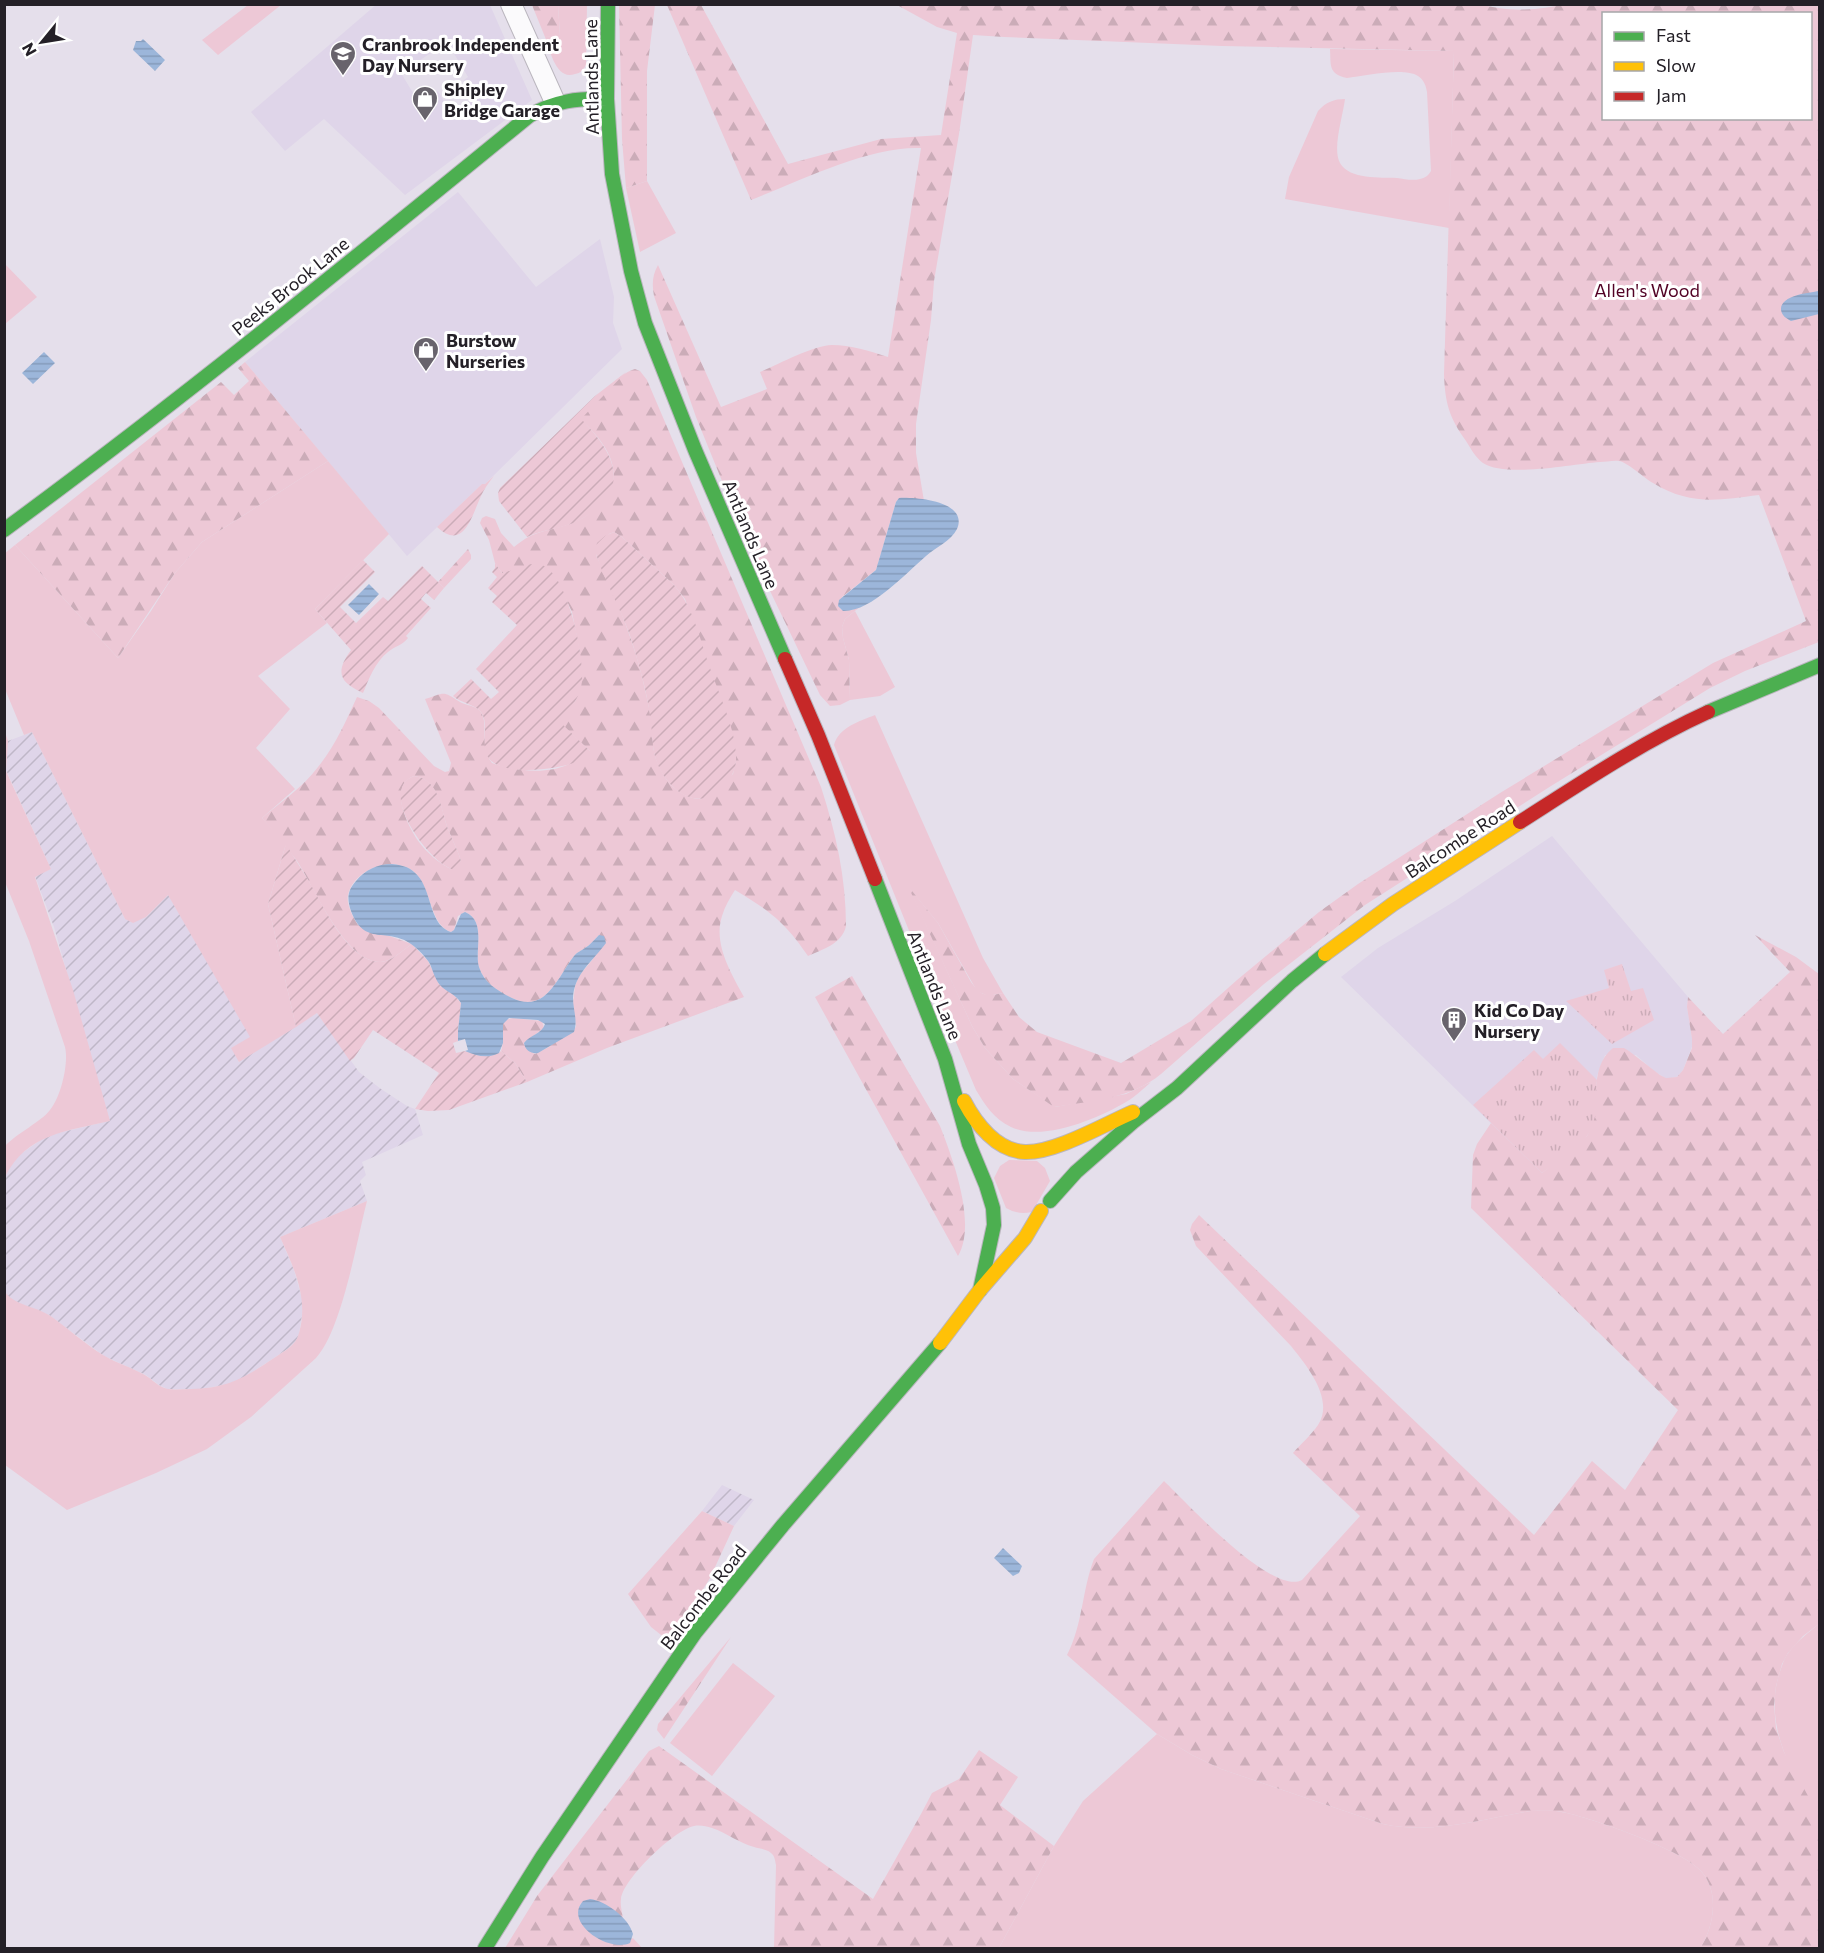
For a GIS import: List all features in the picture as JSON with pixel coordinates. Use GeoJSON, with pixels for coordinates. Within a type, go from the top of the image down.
{"type":"FeatureCollection","features":[{"type":"Feature","properties":{"kind":"main road","name":"Antlands Lane"},"geometry":{"type":"LineString","coordinates":[[608,4],[607,99],[615,196],[631,271],[654,349],[818,735],[945,1059],[967,1108],[982,1129],[995,1140],[1038,1156],[1046,1163]]}},
{"type":"Feature","properties":{"kind":"main road","name":"Peeks Brook Lane"},"geometry":{"type":"LineString","coordinates":[[4,530],[75,478],[306,297],[538,110],[555,102],[579,98],[607,99]]}},
{"type":"Feature","properties":{"kind":"main road","name":"Balcombe Road"},"geometry":{"type":"LineString","coordinates":[[485,1948],[542,1857],[695,1633],[783,1525],[928,1358],[980,1290],[1025,1238],[1046,1206],[1076,1172],[1133,1122],[1177,1088],[1316,961],[1356,930],[1463,857],[1577,785],[1679,725],[1820,664]]}},
{"type":"Feature","properties":{"kind":"main road","name":"Antlands Lane"},"geometry":{"type":"LineString","coordinates":[[945,1059],[969,1144],[990,1195]]}},
{"type":"Feature","properties":{"kind":"main road","name":"Balcombe Road"},"geometry":{"type":"LineString","coordinates":[[980,1290],[994,1225],[988,1182],[997,1163],[1011,1154],[1047,1148],[1159,1101]]}},
{"type":"Feature","properties":{"kind":"main road"},"geometry":{"type":"LineString","coordinates":[[990,1195],[998,1209],[1014,1217],[1030,1217],[1046,1206],[1054,1187],[1053,1177]]}},
{"type":"Feature","properties":{"kind":"street"},"geometry":{"type":"LineString","coordinates":[[511,4],[555,102]]}},
{"type":"Feature","properties":{"kind":"shaded area"},"geometry":{"type":"Polygon","coordinates":[[[377,4],[490,5],[532,100],[405,195],[324,119],[285,151],[251,112],[377,4]],[[447,42],[401,73],[419,103],[438,91],[450,112],[474,98],[464,80],[468,77],[447,42]]]}},
{"type":"Feature","properties":{"kind":"shaded area","name":"Burstow Nurseries"},"geometry":{"type":"Polygon","coordinates":[[[458,192],[536,287],[600,239],[614,297],[613,323],[622,349],[485,484],[482,484],[407,556],[245,362],[458,192]]]}},
{"type":"Feature","properties":{"kind":"shaded area"},"geometry":{"type":"Polygon","coordinates":[[[32,732],[125,919],[146,917],[168,894],[251,1037],[238,1062],[317,1013],[359,1072],[381,1089],[415,1109],[423,1135],[362,1162],[366,1175],[360,1181],[367,1201],[280,1237],[294,1270],[302,1299],[303,1309],[299,1334],[296,1342],[289,1348],[242,1379],[230,1384],[200,1389],[167,1389],[146,1375],[104,1356],[49,1315],[17,1303],[5,1292],[5,1177],[11,1165],[18,1156],[42,1139],[109,1121],[54,927],[35,876],[51,869],[6,770],[8,741],[32,732]]]}},
{"type":"Feature","properties":{"kind":"shaded area"},"geometry":{"type":"Polygon","coordinates":[[[1552,836],[1688,997],[1687,1007],[1693,1044],[1683,1070],[1677,1077],[1672,1078],[1665,1078],[1654,1071],[1636,1055],[1605,1055],[1597,1076],[1596,1087],[1542,1173],[1341,977],[1378,948],[1455,901],[1552,836]]]}},
{"type":"Feature","properties":{"kind":"shaded area"},"geometry":{"type":"Polygon","coordinates":[[[722,1485],[754,1500],[734,1526],[702,1511],[722,1485]]]}},
{"type":"Feature","properties":{"kind":"green space","name":"Allen's Wood"},"geometry":{"type":"Polygon","coordinates":[[[1480,4],[1502,9],[1524,10],[1567,4],[1819,5],[1819,642],[1745,671],[1710,688],[1365,905],[1264,984],[1149,1082],[1137,1089],[1110,1098],[1054,1107],[1013,1079],[985,1048],[972,1026],[908,886],[938,923],[971,982],[981,993],[992,995],[1003,993],[1019,1017],[1037,1032],[1121,1063],[1191,1021],[1319,912],[1358,884],[1500,793],[1713,663],[1806,621],[1759,495],[1705,500],[1692,498],[1667,490],[1626,464],[1617,461],[1523,470],[1493,467],[1478,459],[1460,432],[1449,409],[1444,374],[1454,51],[1222,46],[973,35],[934,281],[931,320],[916,424],[916,453],[924,501],[899,498],[876,570],[842,597],[840,609],[848,611],[861,606],[845,619],[842,627],[849,660],[850,700],[840,705],[830,706],[820,695],[748,545],[696,417],[654,296],[654,276],[658,265],[721,407],[767,389],[760,372],[824,346],[846,346],[888,357],[921,148],[879,153],[834,166],[751,200],[667,5],[701,5],[788,164],[881,139],[941,135],[957,33],[937,27],[897,5],[1480,4]]]}},
{"type":"Feature","properties":{"kind":"green space"},"geometry":{"type":"Polygon","coordinates":[[[248,5],[281,5],[218,55],[202,40],[248,5]]]}},
{"type":"Feature","properties":{"kind":"green space"},"geometry":{"type":"Polygon","coordinates":[[[532,5],[558,5],[560,36],[545,37],[532,5]]]}},
{"type":"Feature","properties":{"kind":"green space"},"geometry":{"type":"Polygon","coordinates":[[[558,5],[587,5],[586,65],[577,74],[568,75],[558,69],[545,37],[560,35],[558,5]]]}},
{"type":"Feature","properties":{"kind":"green space"},"geometry":{"type":"Polygon","coordinates":[[[619,5],[655,5],[647,71],[647,181],[626,188],[622,139],[619,5]]]}},
{"type":"Feature","properties":{"kind":"green space"},"geometry":{"type":"Polygon","coordinates":[[[1330,49],[1454,51],[1449,228],[1285,199],[1289,177],[1318,111],[1327,103],[1337,100],[1345,99],[1337,149],[1340,163],[1345,168],[1358,175],[1411,180],[1423,178],[1431,171],[1427,92],[1422,79],[1412,73],[1403,72],[1347,78],[1336,74],[1332,68],[1330,49]]]}},
{"type":"Feature","properties":{"kind":"green space"},"geometry":{"type":"Polygon","coordinates":[[[647,181],[676,233],[640,252],[626,188],[647,181]]]}},
{"type":"Feature","properties":{"kind":"green space"},"geometry":{"type":"Polygon","coordinates":[[[4,263],[37,297],[5,324],[4,324],[4,263]]]}},
{"type":"Feature","properties":{"kind":"green space"},"geometry":{"type":"Polygon","coordinates":[[[245,362],[328,461],[202,542],[175,573],[118,658],[15,545],[221,382],[234,395],[249,381],[238,368],[245,362]]]}},
{"type":"Feature","properties":{"kind":"green space"},"geometry":{"type":"Polygon","coordinates":[[[635,369],[640,371],[647,380],[821,787],[839,856],[846,926],[836,942],[808,956],[792,934],[776,918],[735,890],[722,916],[720,937],[725,958],[744,997],[607,1048],[527,1082],[515,1063],[501,1051],[502,1028],[505,1020],[513,1018],[542,1021],[544,1028],[524,1043],[527,1049],[535,1054],[576,1027],[573,1004],[575,986],[579,976],[593,959],[599,935],[575,955],[556,983],[543,997],[532,1002],[516,1000],[492,986],[481,973],[478,960],[478,929],[472,916],[465,912],[458,916],[454,930],[451,932],[444,928],[434,914],[424,886],[413,871],[395,864],[385,865],[375,867],[358,878],[348,895],[349,906],[358,925],[412,944],[393,958],[384,961],[367,959],[343,937],[297,861],[262,818],[299,788],[318,767],[335,742],[357,697],[379,708],[434,766],[445,772],[449,771],[451,763],[425,699],[440,694],[446,694],[482,713],[486,748],[492,763],[521,770],[551,770],[569,764],[590,751],[559,722],[576,700],[580,653],[572,612],[557,580],[548,569],[502,573],[495,563],[489,540],[480,523],[486,516],[495,519],[501,533],[514,547],[530,536],[582,519],[598,506],[608,495],[612,483],[611,460],[599,438],[580,419],[605,391],[635,369]],[[614,532],[609,534],[596,555],[637,658],[650,714],[655,756],[670,784],[687,796],[700,799],[733,774],[736,761],[730,727],[685,599],[674,585],[614,532]],[[414,776],[406,781],[402,788],[401,797],[405,816],[422,846],[429,854],[451,869],[461,861],[438,796],[429,783],[414,776]]]}},
{"type":"Feature","properties":{"kind":"green space"},"geometry":{"type":"Polygon","coordinates":[[[626,372],[581,419],[603,445],[610,458],[613,484],[607,496],[597,508],[580,520],[527,537],[499,501],[500,488],[595,396],[626,372]]]}},
{"type":"Feature","properties":{"kind":"green space"},"geometry":{"type":"Polygon","coordinates":[[[328,461],[389,534],[315,609],[327,623],[258,676],[290,709],[256,748],[295,789],[262,818],[286,844],[268,904],[296,1027],[239,1062],[231,1048],[250,1037],[168,895],[146,917],[133,923],[125,919],[32,732],[24,735],[5,689],[4,554],[15,545],[118,658],[175,573],[202,542],[328,461]]]}},
{"type":"Feature","properties":{"kind":"green space"},"geometry":{"type":"Polygon","coordinates":[[[494,476],[466,528],[454,535],[446,534],[437,527],[482,484],[494,476]]]}},
{"type":"Feature","properties":{"kind":"green space"},"geometry":{"type":"Polygon","coordinates":[[[614,532],[674,585],[681,594],[696,625],[727,713],[736,749],[735,767],[725,785],[706,798],[697,799],[679,791],[671,784],[658,765],[653,747],[647,698],[636,654],[596,553],[597,543],[614,532]]]}},
{"type":"Feature","properties":{"kind":"green space"},"geometry":{"type":"Polygon","coordinates":[[[468,549],[471,559],[444,588],[438,582],[468,549]]]}},
{"type":"Feature","properties":{"kind":"green space"},"geometry":{"type":"Polygon","coordinates":[[[363,560],[375,572],[340,607],[356,623],[383,597],[388,601],[422,566],[444,588],[434,600],[426,593],[421,599],[431,608],[406,636],[408,638],[379,661],[363,693],[349,685],[342,676],[343,664],[351,650],[315,609],[363,560]]]}},
{"type":"Feature","properties":{"kind":"green space"},"geometry":{"type":"Polygon","coordinates":[[[495,563],[502,573],[528,565],[542,565],[560,584],[567,601],[574,620],[582,675],[578,697],[560,722],[591,752],[576,762],[529,770],[504,767],[494,763],[486,752],[485,723],[481,712],[453,696],[471,679],[491,699],[499,692],[476,669],[517,625],[492,602],[497,596],[488,588],[497,577],[492,572],[495,563]]]}},
{"type":"Feature","properties":{"kind":"green space"},"geometry":{"type":"Polygon","coordinates":[[[855,611],[895,687],[880,696],[850,700],[849,660],[842,627],[845,619],[855,611]]]}},
{"type":"Feature","properties":{"kind":"green space"},"geometry":{"type":"Polygon","coordinates":[[[875,715],[983,958],[1003,993],[988,996],[977,991],[938,923],[910,889],[972,1026],[985,1048],[1013,1079],[1055,1107],[1126,1094],[1151,1082],[1129,1100],[1085,1121],[1038,1132],[1024,1131],[1005,1124],[990,1111],[983,1101],[976,1090],[912,938],[834,745],[845,729],[875,715]]]}},
{"type":"Feature","properties":{"kind":"green space"},"geometry":{"type":"Polygon","coordinates":[[[5,732],[8,741],[6,771],[51,869],[35,877],[73,990],[110,1121],[63,1132],[36,1143],[24,1152],[5,1177],[5,1146],[41,1119],[54,1104],[63,1080],[66,1054],[29,941],[5,882],[5,732]]]}},
{"type":"Feature","properties":{"kind":"green space"},"geometry":{"type":"Polygon","coordinates":[[[414,776],[423,778],[429,783],[438,796],[461,861],[454,870],[443,865],[431,854],[410,826],[403,810],[401,796],[404,784],[414,776]]]}},
{"type":"Feature","properties":{"kind":"green space"},"geometry":{"type":"Polygon","coordinates":[[[286,844],[328,916],[346,942],[357,952],[368,959],[380,962],[393,958],[412,944],[428,961],[439,984],[461,1003],[458,1041],[453,1043],[456,1053],[465,1051],[474,1054],[499,1053],[501,1051],[515,1063],[527,1082],[449,1110],[415,1109],[439,1073],[373,1030],[350,1061],[317,1013],[296,1027],[268,904],[286,844]]]}},
{"type":"Feature","properties":{"kind":"green space"},"geometry":{"type":"Polygon","coordinates":[[[1755,935],[1796,957],[1819,974],[1819,1624],[1803,1636],[1788,1653],[1782,1664],[1776,1686],[1774,1705],[1776,1728],[1784,1752],[1819,1816],[1819,1948],[1700,1948],[1709,1930],[1713,1910],[1711,1889],[1701,1871],[1658,1845],[1581,1817],[1558,1811],[1531,1811],[1457,1825],[1401,1827],[1383,1824],[1221,1769],[1157,1734],[1067,1655],[1076,1631],[1094,1559],[1164,1481],[1230,1545],[1251,1562],[1288,1581],[1302,1580],[1360,1516],[1293,1453],[1318,1425],[1322,1415],[1321,1394],[1311,1372],[1291,1346],[1196,1246],[1190,1230],[1199,1215],[1534,1535],[1592,1461],[1625,1490],[1678,1410],[1471,1208],[1473,1155],[1477,1144],[1491,1123],[1542,1173],[1587,1136],[1592,1126],[1600,1067],[1613,1048],[1624,1048],[1666,1078],[1677,1077],[1683,1070],[1692,1048],[1688,997],[1723,1034],[1790,972],[1755,935]]]}},
{"type":"Feature","properties":{"kind":"green space"},"geometry":{"type":"Polygon","coordinates":[[[1622,964],[1631,991],[1643,988],[1654,1020],[1612,1044],[1566,1001],[1609,988],[1604,970],[1622,964]]]}},
{"type":"Feature","properties":{"kind":"green space"},"geometry":{"type":"Polygon","coordinates":[[[852,976],[940,1126],[956,1173],[964,1210],[963,1243],[958,1256],[815,997],[852,976]]]}},
{"type":"Feature","properties":{"kind":"green space"},"geometry":{"type":"Polygon","coordinates":[[[1560,1043],[1597,1080],[1595,1118],[1587,1136],[1581,1143],[1542,1173],[1473,1105],[1534,1050],[1543,1059],[1560,1043]]]}},
{"type":"Feature","properties":{"kind":"green space"},"geometry":{"type":"Polygon","coordinates":[[[1009,1160],[1037,1161],[1045,1168],[1050,1181],[1032,1212],[1019,1213],[1006,1208],[994,1178],[1000,1166],[1009,1160]]]}},
{"type":"Feature","properties":{"kind":"green space"},"geometry":{"type":"Polygon","coordinates":[[[367,1201],[341,1306],[325,1345],[316,1358],[251,1417],[207,1449],[67,1510],[5,1465],[5,1292],[15,1301],[52,1317],[103,1355],[145,1375],[164,1388],[215,1387],[235,1381],[263,1365],[289,1348],[297,1338],[302,1320],[299,1284],[280,1237],[367,1201]]]}},
{"type":"Feature","properties":{"kind":"green space"},"geometry":{"type":"Polygon","coordinates":[[[702,1511],[734,1526],[710,1578],[670,1642],[651,1627],[628,1594],[702,1511]]]}},
{"type":"Feature","properties":{"kind":"green space"},"geometry":{"type":"Polygon","coordinates":[[[1819,1624],[1819,1816],[1799,1784],[1784,1750],[1775,1715],[1775,1696],[1778,1678],[1787,1655],[1799,1640],[1819,1624]]]}},
{"type":"Feature","properties":{"kind":"green space"},"geometry":{"type":"Polygon","coordinates":[[[731,1637],[664,1739],[657,1730],[658,1724],[731,1637]]]}},
{"type":"Feature","properties":{"kind":"green space"},"geometry":{"type":"Polygon","coordinates":[[[733,1663],[775,1696],[712,1776],[670,1743],[733,1663]]]}},
{"type":"Feature","properties":{"kind":"green space"},"geometry":{"type":"Polygon","coordinates":[[[1157,1734],[1221,1769],[1383,1824],[1401,1827],[1439,1827],[1544,1810],[1567,1813],[1618,1829],[1676,1854],[1701,1871],[1707,1879],[1713,1899],[1709,1930],[1700,1948],[999,1948],[1054,1846],[1083,1801],[1157,1734]]]}},
{"type":"Feature","properties":{"kind":"green space"},"geometry":{"type":"Polygon","coordinates":[[[659,1746],[873,1899],[932,1793],[959,1779],[979,1750],[1018,1777],[1000,1805],[1054,1846],[999,1948],[774,1948],[776,1865],[773,1856],[768,1851],[717,1830],[694,1826],[674,1836],[651,1856],[630,1880],[621,1901],[623,1918],[612,1909],[581,1903],[579,1912],[582,1921],[596,1935],[616,1942],[625,1942],[633,1938],[642,1948],[505,1948],[537,1896],[649,1751],[659,1746]]]}},
{"type":"Feature","properties":{"kind":"water"},"geometry":{"type":"Polygon","coordinates":[[[143,39],[165,60],[155,71],[133,50],[136,41],[143,39]]]}},
{"type":"Feature","properties":{"kind":"water"},"geometry":{"type":"Polygon","coordinates":[[[1819,291],[1819,314],[1791,321],[1782,314],[1782,305],[1785,301],[1802,294],[1819,291]]]}},
{"type":"Feature","properties":{"kind":"water"},"geometry":{"type":"Polygon","coordinates":[[[44,352],[55,363],[33,384],[22,373],[44,352]]]}},
{"type":"Feature","properties":{"kind":"water"},"geometry":{"type":"Polygon","coordinates":[[[899,498],[928,500],[948,507],[955,512],[959,520],[957,529],[947,541],[876,599],[854,610],[843,611],[838,606],[839,600],[876,570],[899,498]]]}},
{"type":"Feature","properties":{"kind":"water"},"geometry":{"type":"Polygon","coordinates":[[[369,584],[379,594],[359,615],[348,605],[369,584]]]}},
{"type":"Feature","properties":{"kind":"water"},"geometry":{"type":"Polygon","coordinates":[[[392,864],[407,867],[417,874],[436,918],[451,932],[461,914],[465,912],[472,916],[478,929],[478,960],[481,973],[492,986],[516,1000],[532,1002],[543,997],[556,983],[575,955],[599,935],[604,936],[606,943],[580,975],[574,989],[576,1024],[574,1032],[538,1053],[533,1053],[527,1050],[524,1043],[545,1024],[538,1020],[509,1018],[503,1024],[503,1043],[499,1053],[482,1056],[465,1051],[468,1050],[465,1039],[458,1041],[461,1003],[440,985],[422,953],[402,939],[377,935],[363,929],[356,922],[351,911],[349,895],[356,881],[372,868],[392,864]]]}},
{"type":"Feature","properties":{"kind":"water"},"geometry":{"type":"Polygon","coordinates":[[[1003,1548],[1022,1566],[1019,1573],[1013,1576],[994,1558],[1003,1548]]]}},
{"type":"Feature","properties":{"kind":"water"},"geometry":{"type":"Polygon","coordinates":[[[590,1899],[603,1903],[622,1916],[633,1934],[630,1943],[611,1944],[591,1934],[584,1927],[578,1910],[583,1901],[590,1899]]]}},
{"type":"Feature","properties":{"kind":"traffic: fast"},"geometry":{"type":"LineString","coordinates":[[608,4],[607,99],[612,174],[631,271],[645,323],[695,450],[785,659]]}},
{"type":"Feature","properties":{"kind":"traffic: fast"},"geometry":{"type":"LineString","coordinates":[[4,530],[204,378],[529,116],[566,101],[607,99]]}},
{"type":"Feature","properties":{"kind":"traffic: fast"},"geometry":{"type":"LineString","coordinates":[[1708,712],[1820,665]]}},
{"type":"Feature","properties":{"kind":"traffic: fast"},"geometry":{"type":"LineString","coordinates":[[875,879],[945,1059],[969,1144],[993,1208],[994,1225],[980,1290]]}},
{"type":"Feature","properties":{"kind":"traffic: fast"},"geometry":{"type":"LineString","coordinates":[[1050,1201],[1076,1172],[1133,1122],[1177,1088],[1292,981],[1325,954]]}},
{"type":"Feature","properties":{"kind":"traffic: fast"},"geometry":{"type":"LineString","coordinates":[[485,1948],[542,1857],[695,1633],[783,1525],[940,1343]]}},
{"type":"Feature","properties":{"kind":"traffic: slow"},"geometry":{"type":"LineString","coordinates":[[1325,954],[1393,904],[1520,822]]}},
{"type":"Feature","properties":{"kind":"traffic: slow"},"geometry":{"type":"LineString","coordinates":[[964,1101],[988,1135],[1005,1147],[1025,1152],[1051,1148],[1065,1143],[1133,1112]]}},
{"type":"Feature","properties":{"kind":"traffic: slow"},"geometry":{"type":"LineString","coordinates":[[940,1343],[980,1290],[1025,1238],[1041,1211]]}},
{"type":"Feature","properties":{"kind":"traffic: jam"},"geometry":{"type":"LineString","coordinates":[[785,659],[875,879]]}},
{"type":"Feature","properties":{"kind":"traffic: jam"},"geometry":{"type":"LineString","coordinates":[[1520,822],[1636,750],[1708,712]]}},
{"type":"Feature","properties":{"kind":"place","name":"Cranbrook Independent Day Nursery"},"geometry":{"type":"Point","coordinates":[343,77]}},
{"type":"Feature","properties":{"kind":"place","name":"Shipley Bridge Garage"},"geometry":{"type":"Point","coordinates":[425,122]}},
{"type":"Feature","properties":{"kind":"place","name":"Burstow Nurseries"},"geometry":{"type":"Point","coordinates":[426,373]}},
{"type":"Feature","properties":{"kind":"place","name":"Kid Co Day Nursery"},"geometry":{"type":"Point","coordinates":[1454,1043]}}]}
